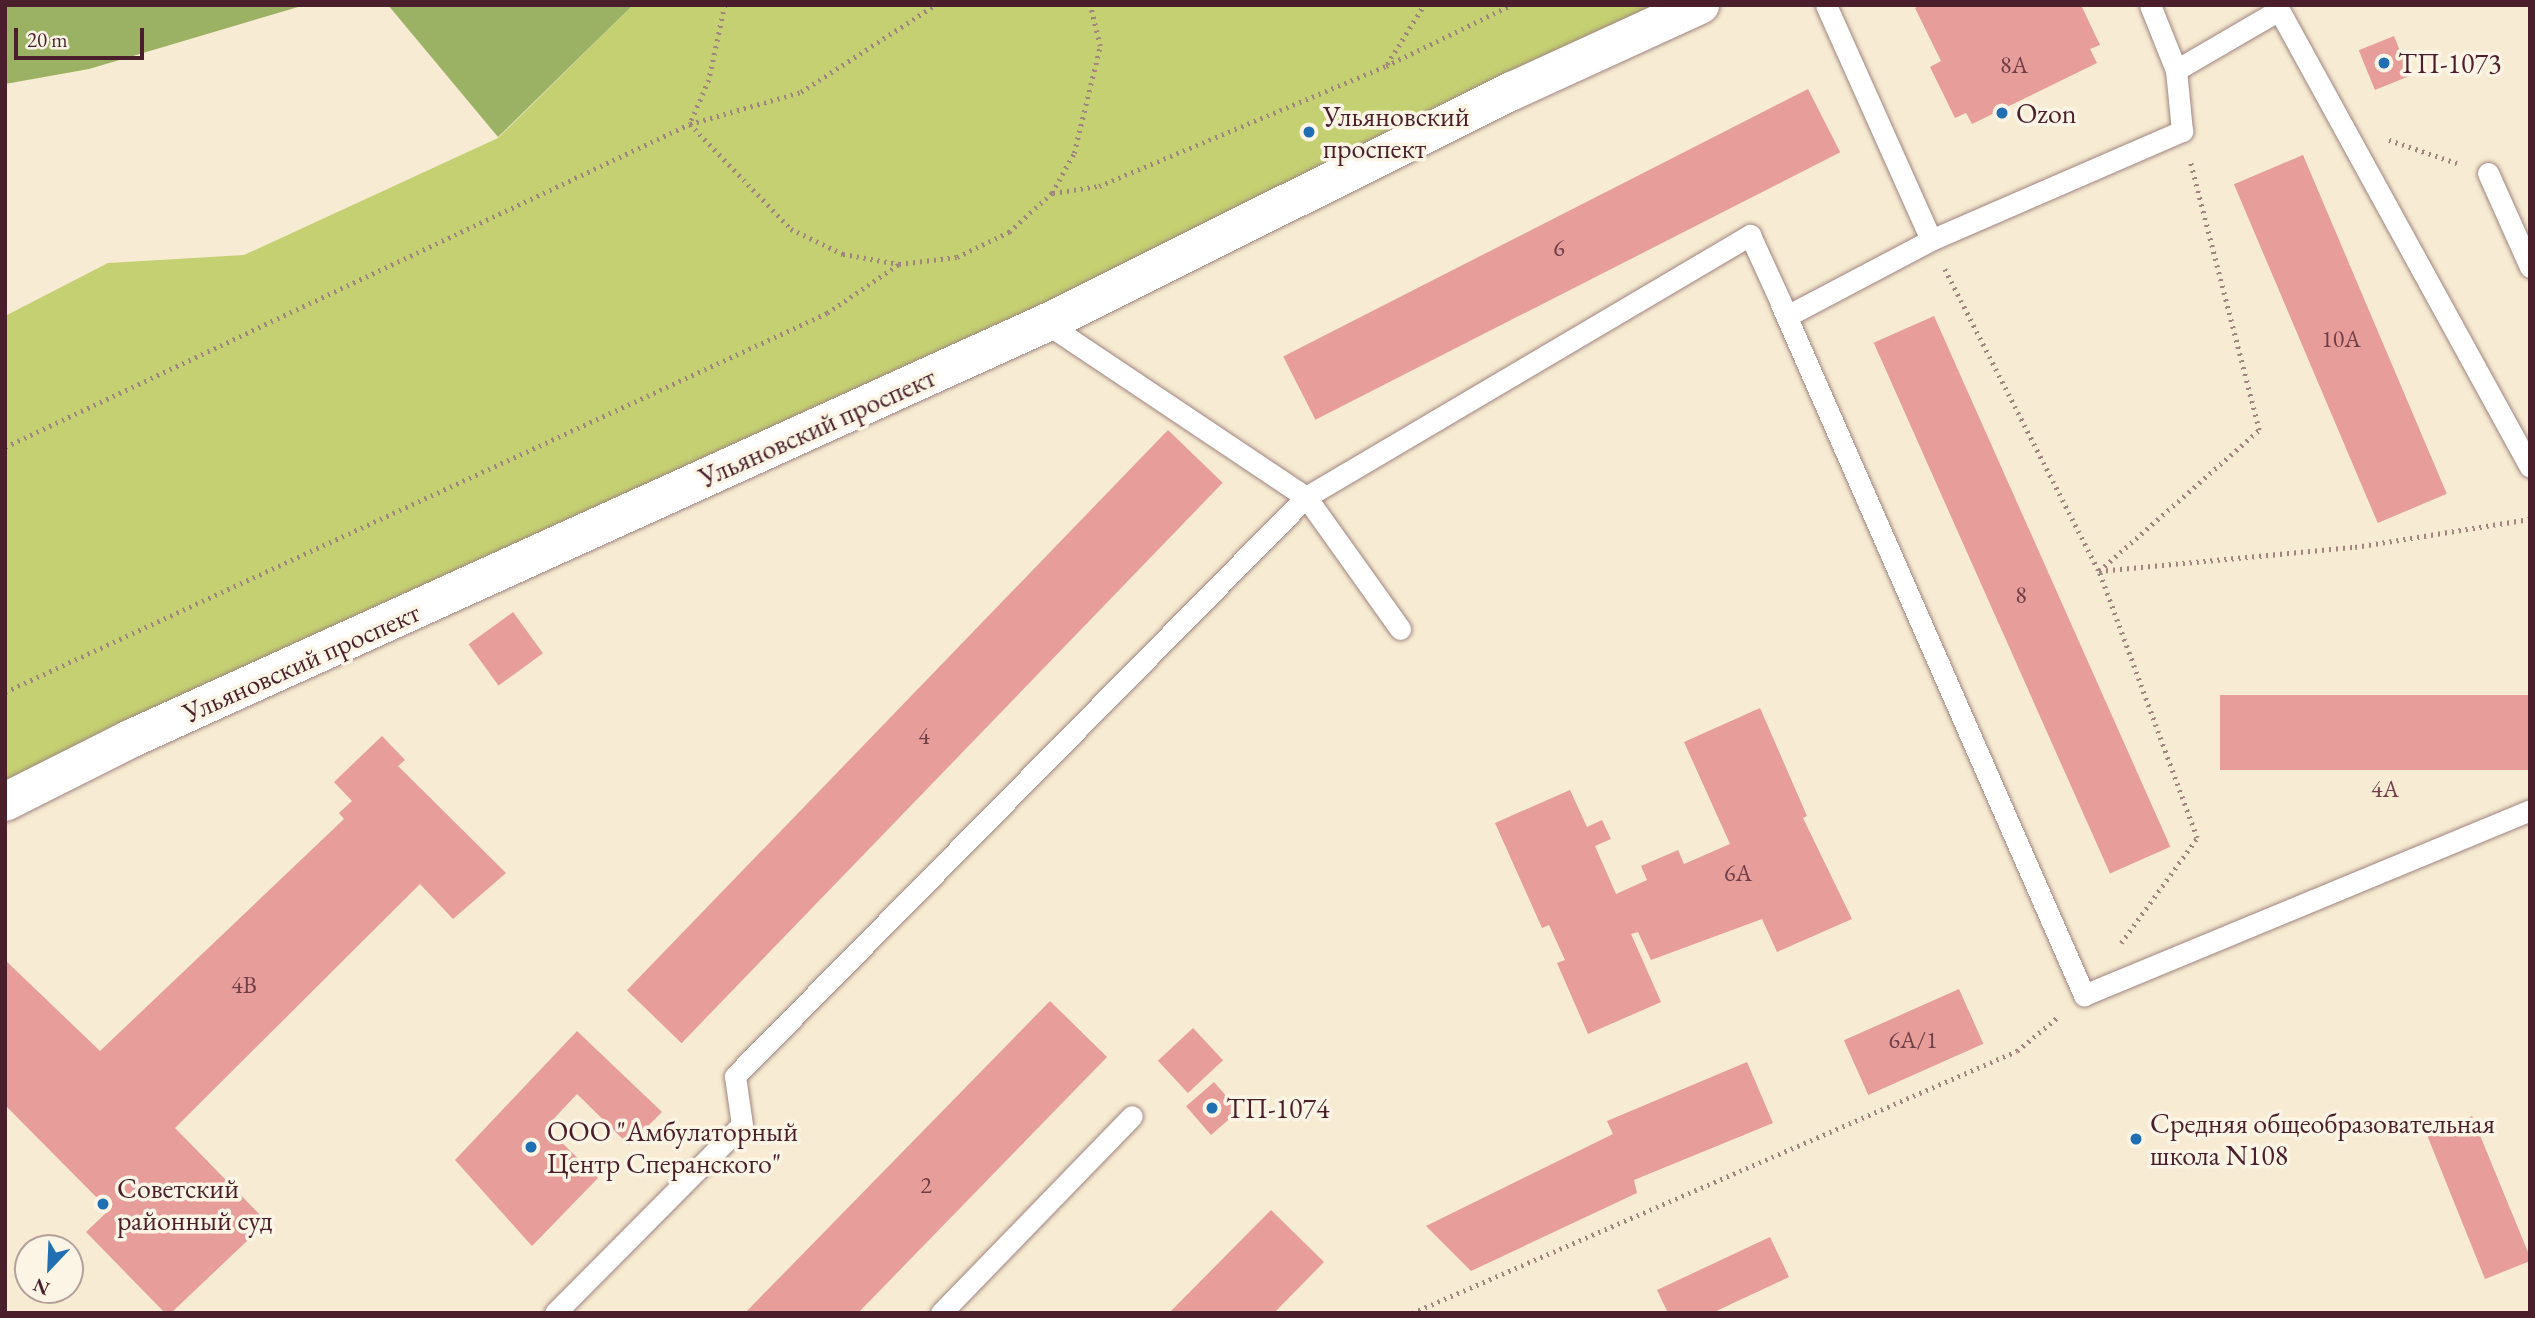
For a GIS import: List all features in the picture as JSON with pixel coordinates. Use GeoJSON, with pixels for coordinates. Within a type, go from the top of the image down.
{"type":"FeatureCollection","features":[{"type":"Feature","properties":{"kind":"street","name":"Ульяновский проспект"},"geometry":{"type":"LineString","coordinates":[[5,802],[142,733],[1046,323],[1500,97],[1700,5]]}},
{"type":"Feature","properties":{"kind":"lane"},"geometry":{"type":"LineString","coordinates":[[1826,5],[1931,240]]}},
{"type":"Feature","properties":{"kind":"lane"},"geometry":{"type":"LineString","coordinates":[[1787,316],[1931,240],[2182,131],[2176,70],[2150,5]]}},
{"type":"Feature","properties":{"kind":"lane"},"geometry":{"type":"LineString","coordinates":[[2176,70],[2285,8],[2340,124],[2530,467]]}},
{"type":"Feature","properties":{"kind":"lane"},"geometry":{"type":"LineString","coordinates":[[2488,173],[2530,267]]}},
{"type":"Feature","properties":{"kind":"lane"},"geometry":{"type":"LineString","coordinates":[[555,1313],[742,1125],[735,1076],[1306,497],[1750,236],[2084,995],[2530,810]]}},
{"type":"Feature","properties":{"kind":"lane"},"geometry":{"type":"LineString","coordinates":[[1046,323],[1306,497],[1400,629]]}},
{"type":"Feature","properties":{"kind":"lane"},"geometry":{"type":"LineString","coordinates":[[941,1313],[1132,1116]]}},
{"type":"Feature","properties":{"kind":"path"},"geometry":{"type":"LineString","coordinates":[[690,124],[709,80],[725,5]]}},
{"type":"Feature","properties":{"kind":"path"},"geometry":{"type":"LineString","coordinates":[[5,447],[690,124],[802,92],[935,5]]}},
{"type":"Feature","properties":{"kind":"path"},"geometry":{"type":"LineString","coordinates":[[690,124],[791,229],[843,254],[899,264],[967,252],[1009,232],[1052,194],[1074,153],[1100,46],[1090,5]]}},
{"type":"Feature","properties":{"kind":"path"},"geometry":{"type":"LineString","coordinates":[[1386,66],[1424,5]]}},
{"type":"Feature","properties":{"kind":"path"},"geometry":{"type":"LineString","coordinates":[[1052,194],[1099,186],[1386,66],[1511,5]]}},
{"type":"Feature","properties":{"kind":"path"},"geometry":{"type":"LineString","coordinates":[[2340,124],[2488,173]]}},
{"type":"Feature","properties":{"kind":"path"},"geometry":{"type":"LineString","coordinates":[[1931,240],[2099,570],[2355,547],[2530,519]]}},
{"type":"Feature","properties":{"kind":"path"},"geometry":{"type":"LineString","coordinates":[[5,692],[827,313],[899,264]]}},
{"type":"Feature","properties":{"kind":"green space"},"geometry":{"type":"Polygon","coordinates":[[[5,5],[305,5],[89,69],[5,84],[5,5]]]}},
{"type":"Feature","properties":{"kind":"green space"},"geometry":{"type":"Polygon","coordinates":[[[388,5],[633,5],[498,137],[388,5]]]}},
{"type":"Feature","properties":{"kind":"green space"},"geometry":{"type":"Polygon","coordinates":[[[633,5],[1700,5],[5,802],[5,316],[108,263],[244,255],[498,138],[633,5]]]}},
{"type":"Feature","properties":{"kind":"building"},"geometry":{"type":"Polygon","coordinates":[[[1920,5],[2081,5],[2100,45],[2090,49],[2097,63],[1972,124],[1966,113],[1955,118],[1930,67],[1941,61],[1915,8],[1920,5]]]}},
{"type":"Feature","properties":{"kind":"building","name":"ТП-1073"},"geometry":{"type":"Polygon","coordinates":[[[2394,36],[2410,76],[2375,90],[2359,50],[2394,36]]]}},
{"type":"Feature","properties":{"kind":"building"},"geometry":{"type":"Polygon","coordinates":[[[1808,89],[1840,152],[1315,420],[1283,356],[1808,89]]]}},
{"type":"Feature","properties":{"kind":"building"},"geometry":{"type":"Polygon","coordinates":[[[2303,155],[2447,494],[2378,523],[2234,184],[2303,155]]]}},
{"type":"Feature","properties":{"kind":"building"},"geometry":{"type":"Polygon","coordinates":[[[1934,316],[2170,847],[2110,874],[1874,343],[1934,316]]]}},
{"type":"Feature","properties":{"kind":"building"},"geometry":{"type":"Polygon","coordinates":[[[1168,430],[1223,483],[682,1043],[627,990],[1168,430]]]}},
{"type":"Feature","properties":{"kind":"building"},"geometry":{"type":"Polygon","coordinates":[[[513,612],[543,653],[498,686],[469,644],[513,612]]]}},
{"type":"Feature","properties":{"kind":"building"},"geometry":{"type":"Polygon","coordinates":[[[2220,695],[2530,695],[2530,770],[2220,770],[2220,695]]]}},
{"type":"Feature","properties":{"kind":"building"},"geometry":{"type":"Polygon","coordinates":[[[1760,708],[1807,816],[1803,818],[1852,919],[1777,952],[1762,919],[1651,960],[1638,932],[1631,934],[1661,1002],[1588,1034],[1557,963],[1565,960],[1549,925],[1542,928],[1495,823],[1570,790],[1587,827],[1602,820],[1611,839],[1595,846],[1616,894],[1647,880],[1641,866],[1678,850],[1684,864],[1730,844],[1684,742],[1760,708]]]}},
{"type":"Feature","properties":{"kind":"building"},"geometry":{"type":"Polygon","coordinates":[[[382,736],[405,760],[398,766],[506,873],[453,919],[420,884],[175,1128],[267,1222],[171,1313],[165,1313],[86,1232],[109,1210],[5,1105],[5,960],[100,1051],[344,819],[339,813],[352,801],[334,782],[382,736]]]}},
{"type":"Feature","properties":{"kind":"building"},"geometry":{"type":"Polygon","coordinates":[[[1959,989],[1983,1044],[1868,1095],[1844,1040],[1959,989]]]}},
{"type":"Feature","properties":{"kind":"building"},"geometry":{"type":"Polygon","coordinates":[[[1050,1001],[1107,1057],[858,1313],[745,1313],[1050,1001]]]}},
{"type":"Feature","properties":{"kind":"building"},"geometry":{"type":"Polygon","coordinates":[[[1193,1028],[1223,1060],[1188,1093],[1158,1061],[1193,1028]]]}},
{"type":"Feature","properties":{"kind":"building"},"geometry":{"type":"Polygon","coordinates":[[[577,1031],[662,1112],[629,1145],[577,1094],[546,1127],[598,1178],[532,1246],[455,1160],[577,1031]]]}},
{"type":"Feature","properties":{"kind":"building"},"geometry":{"type":"Polygon","coordinates":[[[1747,1062],[1773,1123],[1634,1180],[1637,1193],[1471,1271],[1426,1226],[1613,1134],[1607,1121],[1747,1062]]]}},
{"type":"Feature","properties":{"kind":"building","name":"ТП-1074"},"geometry":{"type":"Polygon","coordinates":[[[1214,1082],[1239,1111],[1211,1135],[1186,1106],[1214,1082]]]}},
{"type":"Feature","properties":{"kind":"building"},"geometry":{"type":"Polygon","coordinates":[[[2472,1116],[2530,1257],[2530,1261],[2485,1279],[2427,1135],[2472,1116]]]}},
{"type":"Feature","properties":{"kind":"building"},"geometry":{"type":"Polygon","coordinates":[[[1271,1210],[1324,1262],[1274,1313],[1169,1313],[1271,1210]]]}},
{"type":"Feature","properties":{"kind":"building"},"geometry":{"type":"Polygon","coordinates":[[[1770,1237],[1789,1277],[1712,1313],[1668,1313],[1657,1290],[1770,1237]]]}},
{"type":"Feature","properties":{"kind":"place","name":"ТП-1073"},"geometry":{"type":"Point","coordinates":[2384,63]}},
{"type":"Feature","properties":{"kind":"place","name":"Ozon"},"geometry":{"type":"Point","coordinates":[2002,113]}},
{"type":"Feature","properties":{"kind":"place","name":"Ульяновский проспект"},"geometry":{"type":"Point","coordinates":[1309,132]}},
{"type":"Feature","properties":{"kind":"place","name":"ТП-1074"},"geometry":{"type":"Point","coordinates":[1212,1108]}},
{"type":"Feature","properties":{"kind":"place","name":"Средняя общеобразовательная школа N108"},"geometry":{"type":"Point","coordinates":[2136,1139]}},
{"type":"Feature","properties":{"kind":"place","name":"ООО \"Амбулаторный Центр Сперанского\""},"geometry":{"type":"Point","coordinates":[531,1147]}},
{"type":"Feature","properties":{"kind":"place","name":"Советский районный суд"},"geometry":{"type":"Point","coordinates":[103,1204]}}]}
